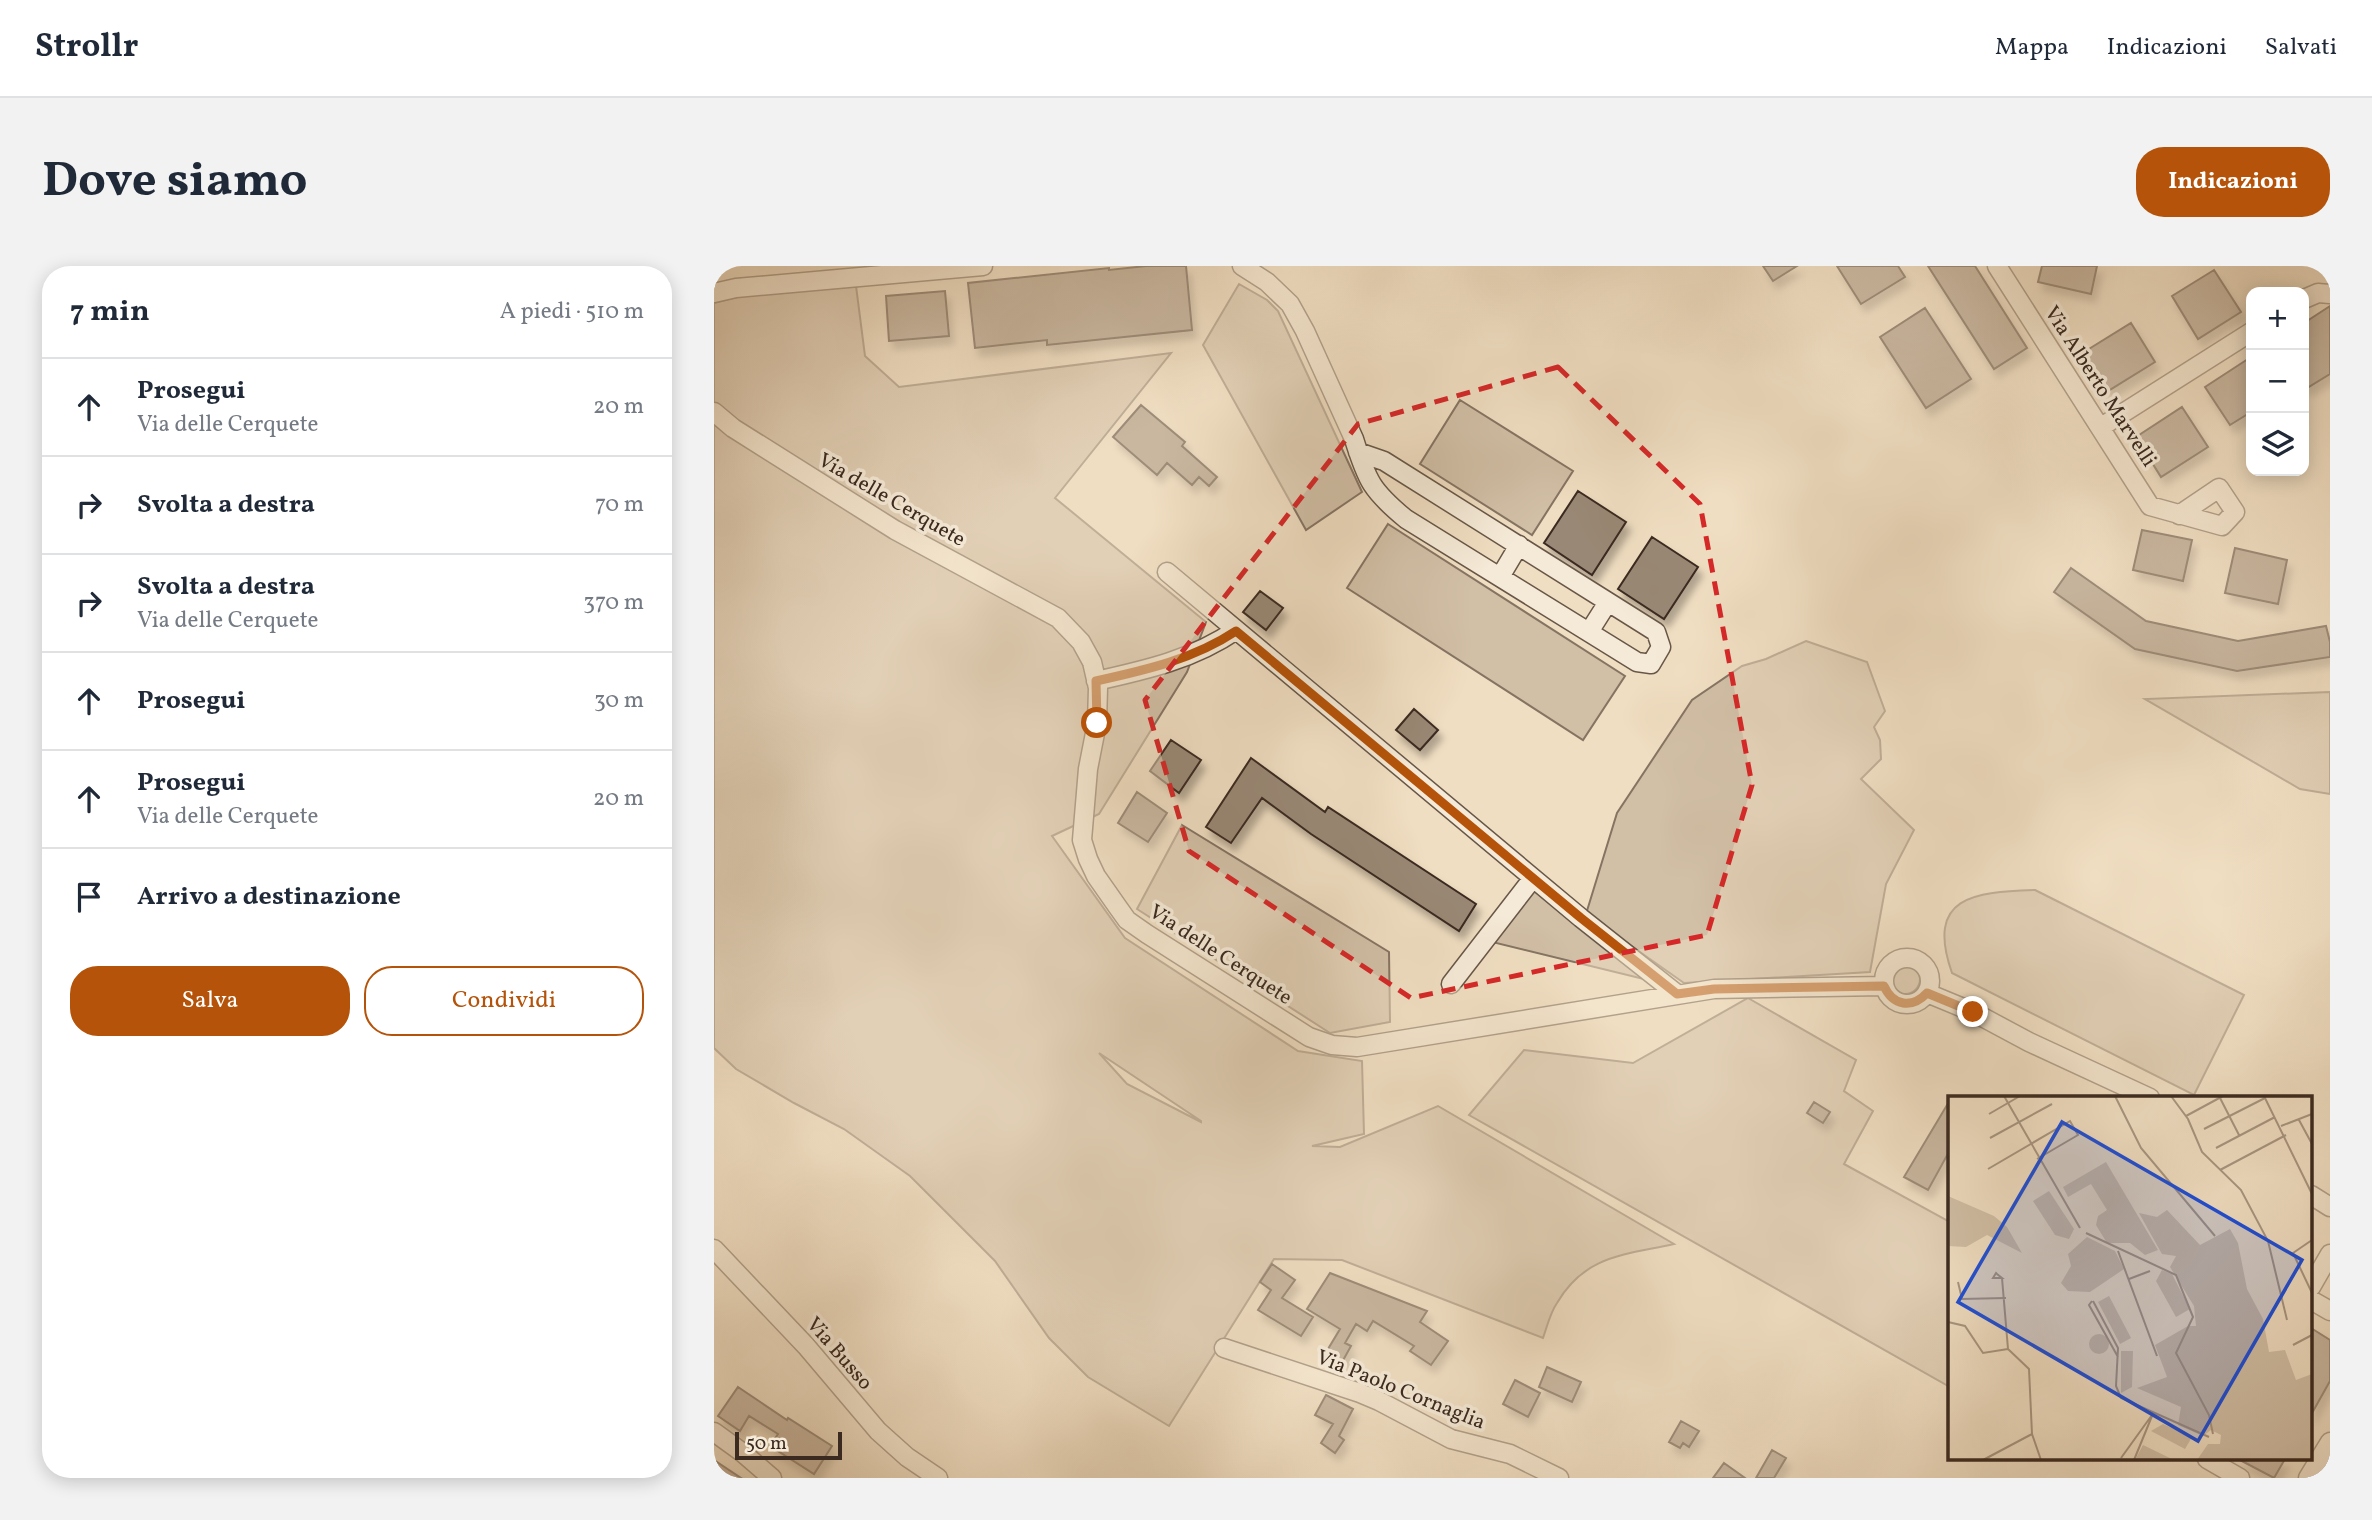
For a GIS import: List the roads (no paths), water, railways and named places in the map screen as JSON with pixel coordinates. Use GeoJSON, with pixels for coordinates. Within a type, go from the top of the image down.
{"type":"FeatureCollection","features":[{"type":"Feature","properties":{"kind":"street"},"geometry":{"type":"LineString","coordinates":[[714,293],[736,288],[983,266]]}},
{"type":"Feature","properties":{"kind":"street"},"geometry":{"type":"LineString","coordinates":[[1242,266],[1267,282],[1290,304],[1305,331],[1358,452],[1368,482],[1386,503],[1406,519],[1637,662],[1651,663],[1661,647],[1656,632],[1384,461],[1358,452]]}},
{"type":"Feature","properties":{"kind":"street","name":"Via Alberto Marvelli"},"geometry":{"type":"LineString","coordinates":[[1997,266],[2150,506],[2179,514]]}},
{"type":"Feature","properties":{"kind":"street"},"geometry":{"type":"LineString","coordinates":[[2309,297],[2318,293],[2330,294]]}},
{"type":"Feature","properties":{"kind":"street"},"geometry":{"type":"LineString","coordinates":[[2101,427],[2246,335]]}},
{"type":"Feature","properties":{"kind":"street","name":"Via delle Cerquete"},"geometry":{"type":"LineString","coordinates":[[714,412],[733,428],[895,530],[1058,618],[1081,642],[1093,662],[1096,681],[1097,723],[1088,769],[1082,840],[1096,876],[1127,920],[1185,960],[1309,1037],[1332,1045],[1357,1046],[1714,989],[1884,986]]}},
{"type":"Feature","properties":{"kind":"street"},"geometry":{"type":"LineString","coordinates":[[1500,577],[1519,545]]}},
{"type":"Feature","properties":{"kind":"street"},"geometry":{"type":"LineString","coordinates":[[1167,572],[1533,878],[1677,994]]}},
{"type":"Feature","properties":{"kind":"street"},"geometry":{"type":"LineString","coordinates":[[1589,632],[1608,602]]}},
{"type":"Feature","properties":{"kind":"street"},"geometry":{"type":"LineString","coordinates":[[1096,681],[1162,666],[1216,644],[1236,631]]}},
{"type":"Feature","properties":{"kind":"street"},"geometry":{"type":"LineString","coordinates":[[1451,984],[1533,878]]}},
{"type":"Feature","properties":{"kind":"street"},"geometry":{"type":"LineString","coordinates":[[1911,957],[1920,961],[1927,967],[1930,975],[1931,985],[1927,993],[1912,1004],[1895,1001],[1884,986],[1887,968],[1902,958],[1911,957]]}},
{"type":"Feature","properties":{"kind":"street"},"geometry":{"type":"LineString","coordinates":[[1927,993],[1973,1012],[2029,1042],[2146,1096]]}},
{"type":"Feature","properties":{"kind":"street"},"geometry":{"type":"LineString","coordinates":[[2312,1196],[2330,1207]]}},
{"type":"Feature","properties":{"kind":"street","name":"Via Busso"},"geometry":{"type":"LineString","coordinates":[[714,1249],[806,1346],[883,1437],[938,1478]]}},
{"type":"Feature","properties":{"kind":"street"},"geometry":{"type":"LineString","coordinates":[[2312,1285],[2330,1254]]}},
{"type":"Feature","properties":{"kind":"street"},"geometry":{"type":"LineString","coordinates":[[2312,1301],[2330,1311]]}},
{"type":"Feature","properties":{"kind":"street","name":"Via Paolo Cornaglia"},"geometry":{"type":"LineString","coordinates":[[1224,1348],[1360,1393],[1451,1439],[1510,1454],[1559,1478]]}},
{"type":"Feature","properties":{"kind":"street"},"geometry":{"type":"LineString","coordinates":[[714,1432],[772,1478]]}},
{"type":"Feature","properties":{"kind":"street"},"geometry":{"type":"LineString","coordinates":[[2308,1478],[2330,1442]]}},
{"type":"Feature","properties":{"kind":"street"},"geometry":{"type":"LineString","coordinates":[[2209,1460],[2240,1478]]}}]}
